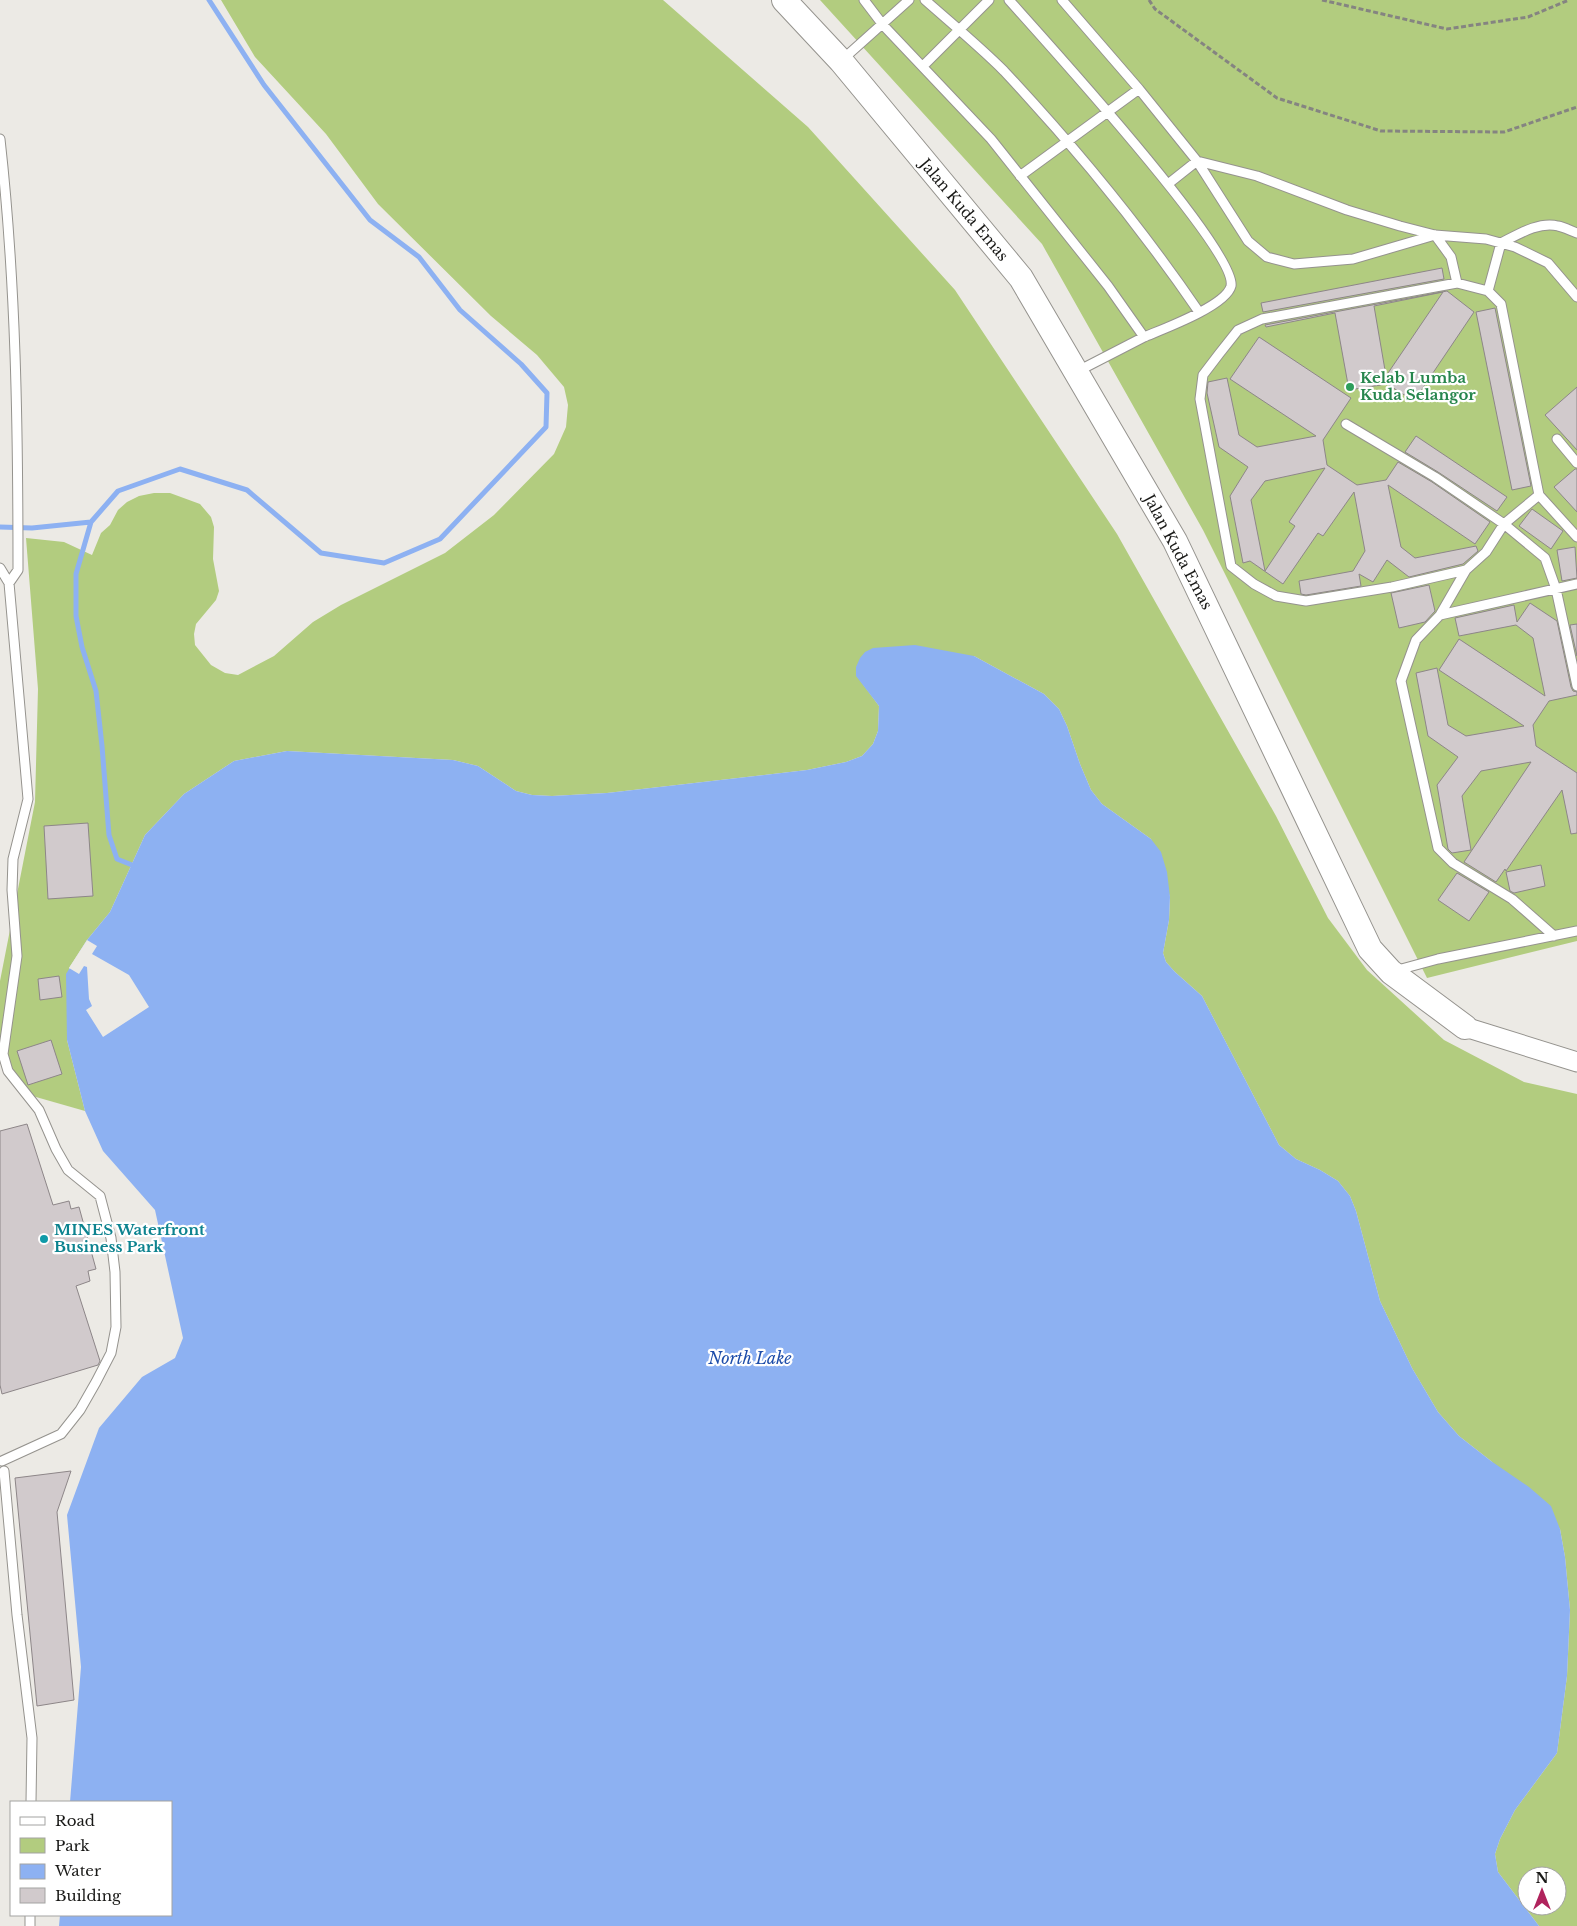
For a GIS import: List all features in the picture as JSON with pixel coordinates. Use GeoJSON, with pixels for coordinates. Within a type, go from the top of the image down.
{"type":"FeatureCollection","features":[{"type":"Feature","properties":{"kind":"street","name":"Jalan Kuda Emas"},"geometry":{"type":"LineString","coordinates":[[784,0],[841,62],[1021,278],[1175,541],[1370,949],[1391,972],[1465,1027],[1577,1062]]}},
{"type":"Feature","properties":{"kind":"lane"},"geometry":{"type":"LineString","coordinates":[[864,0],[883,25],[991,139],[1108,286],[1144,337]]}},
{"type":"Feature","properties":{"kind":"lane"},"geometry":{"type":"LineString","coordinates":[[841,62],[909,0]]}},
{"type":"Feature","properties":{"kind":"lane"},"geometry":{"type":"LineString","coordinates":[[925,0],[1003,70],[1118,201],[1174,275],[1199,312]]}},
{"type":"Feature","properties":{"kind":"lane"},"geometry":{"type":"LineString","coordinates":[[923,66],[989,0]]}},
{"type":"Feature","properties":{"kind":"lane"},"geometry":{"type":"LineString","coordinates":[[1009,0],[1108,112],[1168,184],[1211,242],[1231,278],[1228,293],[1191,317],[1144,337],[1076,372]]}},
{"type":"Feature","properties":{"kind":"lane"},"geometry":{"type":"LineString","coordinates":[[1062,0],[1139,89],[1197,161],[1248,241],[1267,257],[1294,264],[1353,259],[1435,234]]}},
{"type":"Feature","properties":{"kind":"lane"},"geometry":{"type":"LineString","coordinates":[[1020,176],[1139,89]]}},
{"type":"Feature","properties":{"kind":"lane"},"geometry":{"type":"LineString","coordinates":[[0,139],[17,373],[18,570],[9,583]]}},
{"type":"Feature","properties":{"kind":"lane"},"geometry":{"type":"LineString","coordinates":[[1168,184],[1197,161]]}},
{"type":"Feature","properties":{"kind":"lane"},"geometry":{"type":"LineString","coordinates":[[1197,161],[1257,176],[1347,210],[1435,234],[1486,239],[1516,247],[1548,263],[1577,297]]}},
{"type":"Feature","properties":{"kind":"lane"},"geometry":{"type":"LineString","coordinates":[[1488,291],[1501,244],[1521,232],[1536,227],[1556,225],[1577,233]]}},
{"type":"Feature","properties":{"kind":"lane"},"geometry":{"type":"LineString","coordinates":[[1435,234],[1451,257],[1457,283]]}},
{"type":"Feature","properties":{"kind":"lane"},"geometry":{"type":"LineString","coordinates":[[1466,570],[1392,587],[1306,601],[1276,596],[1254,584],[1232,566],[1200,399],[1204,375],[1238,330],[1262,319],[1457,283],[1488,291],[1501,304],[1539,495],[1577,537]]}},
{"type":"Feature","properties":{"kind":"lane"},"geometry":{"type":"LineString","coordinates":[[1346,424],[1435,478],[1504,524],[1545,558],[1556,589],[1577,686]]}},
{"type":"Feature","properties":{"kind":"lane"},"geometry":{"type":"LineString","coordinates":[[1557,439],[1577,463]]}},
{"type":"Feature","properties":{"kind":"lane"},"geometry":{"type":"LineString","coordinates":[[1539,495],[1504,524],[1486,552],[1466,570],[1440,614],[1416,640],[1401,681],[1438,848],[1453,863],[1512,899],[1554,936]]}},
{"type":"Feature","properties":{"kind":"lane"},"geometry":{"type":"LineString","coordinates":[[0,568],[9,583],[28,799],[13,859],[12,890],[17,956],[3,1054],[8,1071],[39,1110],[56,1149],[68,1170],[100,1196],[112,1247],[115,1272],[116,1327],[111,1353],[80,1410],[61,1434],[1,1464],[32,1738],[31,1801]]}},
{"type":"Feature","properties":{"kind":"lane"},"geometry":{"type":"LineString","coordinates":[[1440,614],[1577,584]]}},
{"type":"Feature","properties":{"kind":"lane"},"geometry":{"type":"LineString","coordinates":[[1391,972],[1438,959],[1577,931]]}},
{"type":"Feature","properties":{"kind":"path"},"geometry":{"type":"LineString","coordinates":[[1149,0],[1156,9],[1278,98],[1381,131],[1504,132],[1577,107]]}},
{"type":"Feature","properties":{"kind":"path"},"geometry":{"type":"LineString","coordinates":[[1322,0],[1447,29],[1528,17],[1569,0]]}},
{"type":"Feature","properties":{"kind":"green space"},"geometry":{"type":"Polygon","coordinates":[[[221,0],[663,0],[808,127],[955,290],[1117,534],[1276,816],[1328,918],[1367,970],[1444,1040],[1524,1082],[1577,1094],[1577,1926],[1539,1926],[1531,1916],[1567,1916],[1567,1866],[1517,1866],[1517,1897],[1498,1872],[1495,1854],[1500,1839],[1515,1810],[1557,1753],[1567,1676],[1570,1610],[1565,1557],[1560,1529],[1491,1461],[1459,1436],[1438,1412],[1412,1368],[1380,1301],[1356,1211],[1350,1196],[1338,1181],[1296,1159],[1279,1145],[1202,996],[1166,962],[1163,953],[1169,920],[1170,897],[1151,839],[1102,804],[1091,790],[1059,709],[1044,694],[974,656],[856,667],[857,676],[879,706],[878,731],[873,744],[862,756],[846,762],[807,770],[607,793],[552,796],[532,795],[516,791],[478,766],[453,760],[287,751],[234,761],[184,794],[145,835],[110,912],[87,940],[69,968],[67,1040],[85,1111],[29,1095],[0,1054],[0,981],[35,802],[38,689],[26,538],[64,542],[92,555],[101,533],[110,525],[118,510],[127,502],[139,496],[154,493],[170,493],[200,504],[211,517],[214,527],[213,559],[219,591],[216,600],[196,624],[194,634],[195,645],[211,665],[225,673],[238,675],[274,656],[313,622],[341,605],[445,553],[494,515],[554,454],[566,427],[568,405],[564,387],[537,355],[491,316],[378,204],[326,134],[255,57],[221,0]]]}},
{"type":"Feature","properties":{"kind":"green space","name":"Kelab Lumba Kuda Selangor"},"geometry":{"type":"Polygon","coordinates":[[[820,0],[1577,0],[1577,941],[1427,978],[1203,530],[1042,244],[820,0]]]}},
{"type":"Feature","properties":{"kind":"water","name":"North Lake"},"geometry":{"type":"Polygon","coordinates":[[[915,645],[974,656],[1044,694],[1059,709],[1091,790],[1102,804],[1151,839],[1161,852],[1167,872],[1170,897],[1169,920],[1163,953],[1166,962],[1202,996],[1279,1145],[1296,1159],[1338,1181],[1350,1196],[1356,1211],[1380,1301],[1412,1368],[1438,1412],[1459,1436],[1529,1487],[1551,1506],[1560,1529],[1565,1557],[1570,1610],[1567,1676],[1557,1753],[1515,1810],[1500,1839],[1495,1854],[1498,1872],[1517,1897],[1517,1916],[1531,1916],[1539,1926],[59,1926],[60,1916],[172,1916],[172,1801],[70,1801],[81,1667],[67,1515],[99,1428],[142,1377],[175,1358],[183,1338],[155,1210],[103,1151],[85,1111],[67,1040],[66,974],[87,940],[110,912],[145,835],[184,794],[234,761],[287,751],[453,760],[478,766],[516,791],[532,795],[552,796],[607,793],[807,770],[846,762],[862,756],[873,744],[878,731],[879,706],[856,676],[856,667],[865,652],[873,648],[915,645]]]}},
{"type":"Feature","properties":{"kind":"pier"},"geometry":{"type":"Polygon","coordinates":[[[87,940],[97,946],[92,954],[129,975],[149,1007],[103,1037],[86,1010],[92,1006],[89,999],[87,967],[84,966],[79,974],[69,968],[87,940]]]}},
{"type":"Feature","properties":{"kind":"building"},"geometry":{"type":"Polygon","coordinates":[[[1442,268],[1444,279],[1263,312],[1261,303],[1442,268]]]}},
{"type":"Feature","properties":{"kind":"building"},"geometry":{"type":"Polygon","coordinates":[[[1447,291],[1474,312],[1414,401],[1387,384],[1349,390],[1335,313],[1266,327],[1265,325],[1447,291]],[[1443,292],[1374,306],[1386,376],[1443,292]]]}},
{"type":"Feature","properties":{"kind":"building"},"geometry":{"type":"Polygon","coordinates":[[[1495,308],[1531,486],[1512,490],[1476,312],[1495,308]]]}},
{"type":"Feature","properties":{"kind":"building"},"geometry":{"type":"Polygon","coordinates":[[[1259,337],[1351,398],[1323,440],[1327,465],[1357,485],[1386,480],[1398,462],[1432,482],[1490,522],[1475,544],[1388,485],[1401,547],[1415,558],[1476,546],[1478,551],[1463,564],[1409,577],[1387,560],[1373,582],[1359,574],[1361,586],[1306,595],[1301,594],[1299,581],[1353,571],[1365,551],[1354,492],[1323,536],[1318,533],[1283,584],[1250,561],[1243,563],[1230,496],[1248,467],[1219,447],[1207,393],[1208,382],[1227,378],[1239,435],[1257,447],[1316,436],[1230,379],[1259,337]],[[1325,468],[1265,481],[1251,500],[1265,571],[1295,526],[1289,522],[1325,468]]]}},
{"type":"Feature","properties":{"kind":"building"},"geometry":{"type":"Polygon","coordinates":[[[1577,387],[1577,450],[1545,415],[1577,387]]]}},
{"type":"Feature","properties":{"kind":"building"},"geometry":{"type":"Polygon","coordinates":[[[1416,436],[1507,497],[1497,511],[1405,452],[1416,436]]]}},
{"type":"Feature","properties":{"kind":"building"},"geometry":{"type":"Polygon","coordinates":[[[1577,469],[1577,512],[1554,487],[1577,469]]]}},
{"type":"Feature","properties":{"kind":"building"},"geometry":{"type":"Polygon","coordinates":[[[1532,509],[1563,531],[1551,549],[1519,526],[1532,509]]]}},
{"type":"Feature","properties":{"kind":"building"},"geometry":{"type":"Polygon","coordinates":[[[1575,547],[1577,578],[1562,581],[1557,550],[1575,547]]]}},
{"type":"Feature","properties":{"kind":"building"},"geometry":{"type":"Polygon","coordinates":[[[1429,585],[1435,611],[1425,622],[1399,628],[1391,593],[1429,585]]]}},
{"type":"Feature","properties":{"kind":"building"},"geometry":{"type":"Polygon","coordinates":[[[1530,603],[1557,621],[1571,687],[1573,691],[1577,692],[1577,695],[1549,701],[1533,725],[1536,746],[1577,773],[1577,833],[1571,834],[1562,790],[1506,871],[1505,869],[1496,882],[1464,862],[1531,762],[1481,771],[1462,796],[1471,850],[1452,853],[1448,849],[1437,785],[1458,757],[1428,736],[1416,673],[1437,668],[1448,725],[1466,736],[1524,726],[1439,670],[1459,639],[1545,696],[1533,638],[1516,625],[1459,636],[1455,618],[1514,605],[1517,622],[1530,603]]]}},
{"type":"Feature","properties":{"kind":"building"},"geometry":{"type":"Polygon","coordinates":[[[1577,624],[1577,656],[1570,625],[1577,624]]]}},
{"type":"Feature","properties":{"kind":"building"},"geometry":{"type":"Polygon","coordinates":[[[88,823],[93,896],[48,899],[44,826],[88,823]]]}},
{"type":"Feature","properties":{"kind":"building"},"geometry":{"type":"Polygon","coordinates":[[[1541,865],[1545,886],[1514,893],[1510,891],[1506,872],[1541,865]]]}},
{"type":"Feature","properties":{"kind":"building"},"geometry":{"type":"Polygon","coordinates":[[[1457,873],[1489,892],[1469,921],[1438,900],[1457,873]]]}},
{"type":"Feature","properties":{"kind":"building"},"geometry":{"type":"Polygon","coordinates":[[[59,976],[62,997],[40,1000],[38,979],[59,976]]]}},
{"type":"Feature","properties":{"kind":"building"},"geometry":{"type":"Polygon","coordinates":[[[51,1040],[62,1074],[28,1085],[17,1051],[51,1040]]]}},
{"type":"Feature","properties":{"kind":"building","name":"MINES Waterfront Business Park"},"geometry":{"type":"Polygon","coordinates":[[[27,1124],[53,1205],[69,1201],[71,1209],[79,1207],[96,1269],[88,1271],[90,1281],[76,1286],[100,1361],[98,1365],[2,1394],[0,1385],[0,1131],[27,1124]]]}},
{"type":"Feature","properties":{"kind":"building"},"geometry":{"type":"Polygon","coordinates":[[[71,1471],[57,1512],[74,1700],[37,1706],[15,1478],[71,1471]]]}},
{"type":"Feature","properties":{"kind":"waterway"},"geometry":{"type":"LineString","coordinates":[[132,865],[117,859],[109,835],[96,691],[82,647],[76,616],[76,574],[91,522],[118,491],[180,469],[247,490],[321,553],[384,563],[440,539],[546,427],[547,393],[521,364],[460,310],[419,257],[370,220],[264,85],[209,0]]}},
{"type":"Feature","properties":{"kind":"waterway"},"geometry":{"type":"LineString","coordinates":[[0,527],[32,528],[91,522]]}},
{"type":"Feature","properties":{"kind":"place","name":"Kelab Lumba Kuda Selangor"},"geometry":{"type":"Point","coordinates":[1350,387]}},
{"type":"Feature","properties":{"kind":"place","name":"MINES Waterfront Business Park"},"geometry":{"type":"Point","coordinates":[44,1239]}}]}
